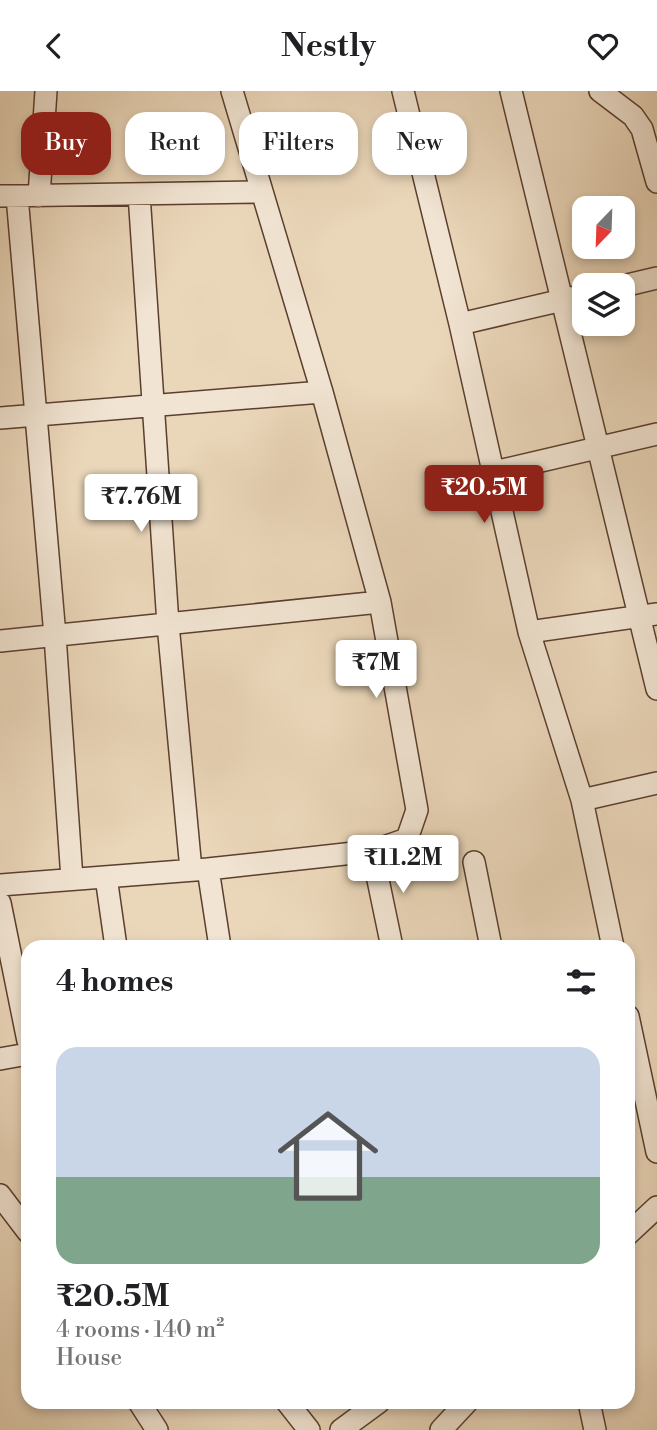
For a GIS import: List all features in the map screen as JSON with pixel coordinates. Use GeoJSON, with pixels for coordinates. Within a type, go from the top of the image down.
{"type":"FeatureCollection","features":[{"type":"Feature","properties":{"kind":"street"},"geometry":{"type":"LineString","coordinates":[[39,195],[46,91]]}},
{"type":"Feature","properties":{"kind":"street"},"geometry":{"type":"LineString","coordinates":[[0,885],[199,870],[372,851],[407,839],[417,810],[380,602],[322,392],[232,91]]}},
{"type":"Feature","properties":{"kind":"street"},"geometry":{"type":"LineString","coordinates":[[403,91],[460,324],[529,632],[582,800],[612,940]]}},
{"type":"Feature","properties":{"kind":"street"},"geometry":{"type":"LineString","coordinates":[[512,91],[598,450],[649,616],[657,689]]}},
{"type":"Feature","properties":{"kind":"street"},"geometry":{"type":"LineString","coordinates":[[600,91],[633,116],[642,129],[657,182]]}},
{"type":"Feature","properties":{"kind":"street"},"geometry":{"type":"LineString","coordinates":[[72,880],[55,636],[9,196],[261,192]]}},
{"type":"Feature","properties":{"kind":"street"},"geometry":{"type":"LineString","coordinates":[[139,194],[168,624],[199,870],[218,940]]}},
{"type":"Feature","properties":{"kind":"street"},"geometry":{"type":"LineString","coordinates":[[635,283],[657,278]]}},
{"type":"Feature","properties":{"kind":"street"},"geometry":{"type":"LineString","coordinates":[[460,324],[572,298]]}},
{"type":"Feature","properties":{"kind":"street"},"geometry":{"type":"LineString","coordinates":[[0,418],[322,392]]}},
{"type":"Feature","properties":{"kind":"street"},"geometry":{"type":"LineString","coordinates":[[494,472],[598,450],[657,434]]}},
{"type":"Feature","properties":{"kind":"street"},"geometry":{"type":"LineString","coordinates":[[0,641],[380,602]]}},
{"type":"Feature","properties":{"kind":"street"},"geometry":{"type":"LineString","coordinates":[[529,632],[649,616]]}},
{"type":"Feature","properties":{"kind":"street"},"geometry":{"type":"LineString","coordinates":[[582,800],[657,783]]}},
{"type":"Feature","properties":{"kind":"street"},"geometry":{"type":"LineString","coordinates":[[372,851],[391,940]]}},
{"type":"Feature","properties":{"kind":"street"},"geometry":{"type":"LineString","coordinates":[[474,862],[490,940]]}},
{"type":"Feature","properties":{"kind":"street"},"geometry":{"type":"LineString","coordinates":[[106,877],[115,940]]}},
{"type":"Feature","properties":{"kind":"street"},"geometry":{"type":"LineString","coordinates":[[0,902],[21,1006]]}},
{"type":"Feature","properties":{"kind":"street"},"geometry":{"type":"LineString","coordinates":[[635,1049],[657,1152]]}},
{"type":"Feature","properties":{"kind":"street"},"geometry":{"type":"LineString","coordinates":[[0,1059],[21,1056]]}},
{"type":"Feature","properties":{"kind":"street"},"geometry":{"type":"LineString","coordinates":[[0,1195],[21,1223]]}},
{"type":"Feature","properties":{"kind":"street"},"geometry":{"type":"LineString","coordinates":[[635,1227],[657,1207]]}},
{"type":"Feature","properties":{"kind":"street"},"geometry":{"type":"LineString","coordinates":[[144,1409],[157,1430]]}},
{"type":"Feature","properties":{"kind":"street"},"geometry":{"type":"LineString","coordinates":[[292,1409],[309,1430]]}},
{"type":"Feature","properties":{"kind":"street"},"geometry":{"type":"LineString","coordinates":[[341,1430],[370,1409]]}},
{"type":"Feature","properties":{"kind":"street"},"geometry":{"type":"LineString","coordinates":[[441,1430],[460,1409]]}},
{"type":"Feature","properties":{"kind":"street"},"geometry":{"type":"LineString","coordinates":[[590,1409],[595,1430]]}}]}
